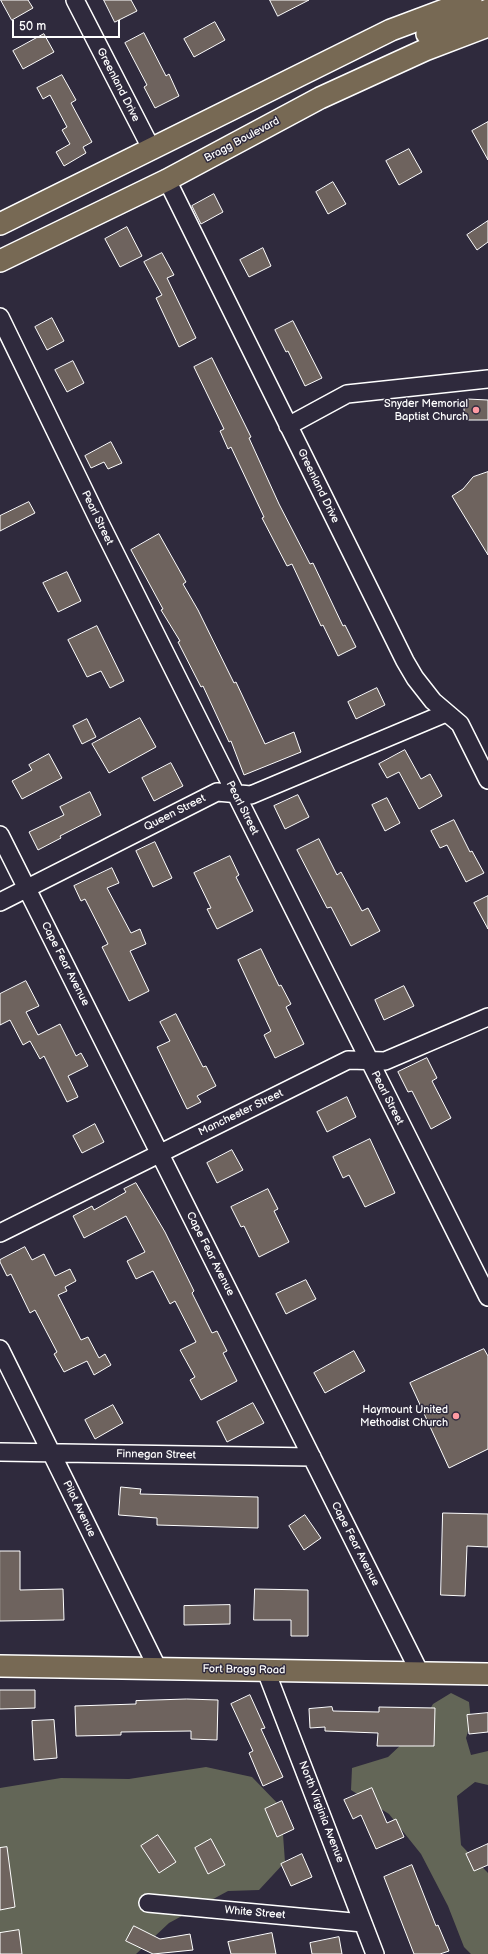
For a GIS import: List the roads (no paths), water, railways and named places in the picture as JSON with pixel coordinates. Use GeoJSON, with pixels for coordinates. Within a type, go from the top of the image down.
{"type":"FeatureCollection","features":[{"type":"Feature","properties":{"kind":"main road"},"geometry":{"type":"LineString","coordinates":[[0,224],[391,30],[471,0]]}},
{"type":"Feature","properties":{"kind":"main road"},"geometry":{"type":"LineString","coordinates":[[320,98],[360,67],[381,55],[488,10]]}},
{"type":"Feature","properties":{"kind":"main road","name":"Bragg Boulevard"},"geometry":{"type":"LineString","coordinates":[[0,261],[167,180],[320,98],[425,50],[488,26]]}},
{"type":"Feature","properties":{"kind":"main road","name":"Fort Bragg Road"},"geometry":{"type":"LineString","coordinates":[[0,1666],[488,1674]]}},
{"type":"Feature","properties":{"kind":"street","name":"Greenland Drive"},"geometry":{"type":"LineString","coordinates":[[75,0],[151,148]]}},
{"type":"Feature","properties":{"kind":"street","name":"Greenland Drive"},"geometry":{"type":"LineString","coordinates":[[167,180],[405,661],[415,678],[433,701],[460,724],[488,780]]}},
{"type":"Feature","properties":{"kind":"street","name":"Pearl Street"},"geometry":{"type":"LineString","coordinates":[[0,317],[102,528],[368,1061],[488,1297]]}},
{"type":"Feature","properties":{"kind":"street"},"geometry":{"type":"LineString","coordinates":[[288,426],[347,394],[488,378]]}},
{"type":"Feature","properties":{"kind":"street","name":"Queen Street"},"geometry":{"type":"LineString","coordinates":[[0,902],[217,792],[251,795],[446,713]]}},
{"type":"Feature","properties":{"kind":"street","name":"Cape Fear Avenue"},"geometry":{"type":"LineString","coordinates":[[0,835],[420,1673]]}},
{"type":"Feature","properties":{"kind":"street","name":"Manchester Street"},"geometry":{"type":"LineString","coordinates":[[0,1233],[348,1060],[385,1061],[488,1017]]}},
{"type":"Feature","properties":{"kind":"street","name":"Pilot Avenue"},"geometry":{"type":"LineString","coordinates":[[0,1349],[158,1669]]}},
{"type":"Feature","properties":{"kind":"street","name":"Finnegan Street"},"geometry":{"type":"LineString","coordinates":[[0,1452],[312,1457]]}},
{"type":"Feature","properties":{"kind":"street","name":"North Virginia Avenue"},"geometry":{"type":"LineString","coordinates":[[266,1671],[375,1954]]}},
{"type":"Feature","properties":{"kind":"street","name":"White Street"},"geometry":{"type":"LineString","coordinates":[[148,1903],[363,1923]]}},
{"type":"Feature","properties":{"kind":"place","name":"Snyder Memorial Baptist Church"},"geometry":{"type":"Point","coordinates":[476,410]}},
{"type":"Feature","properties":{"kind":"place","name":"Haymount United Methodist Church"},"geometry":{"type":"Point","coordinates":[456,1416]}}]}
